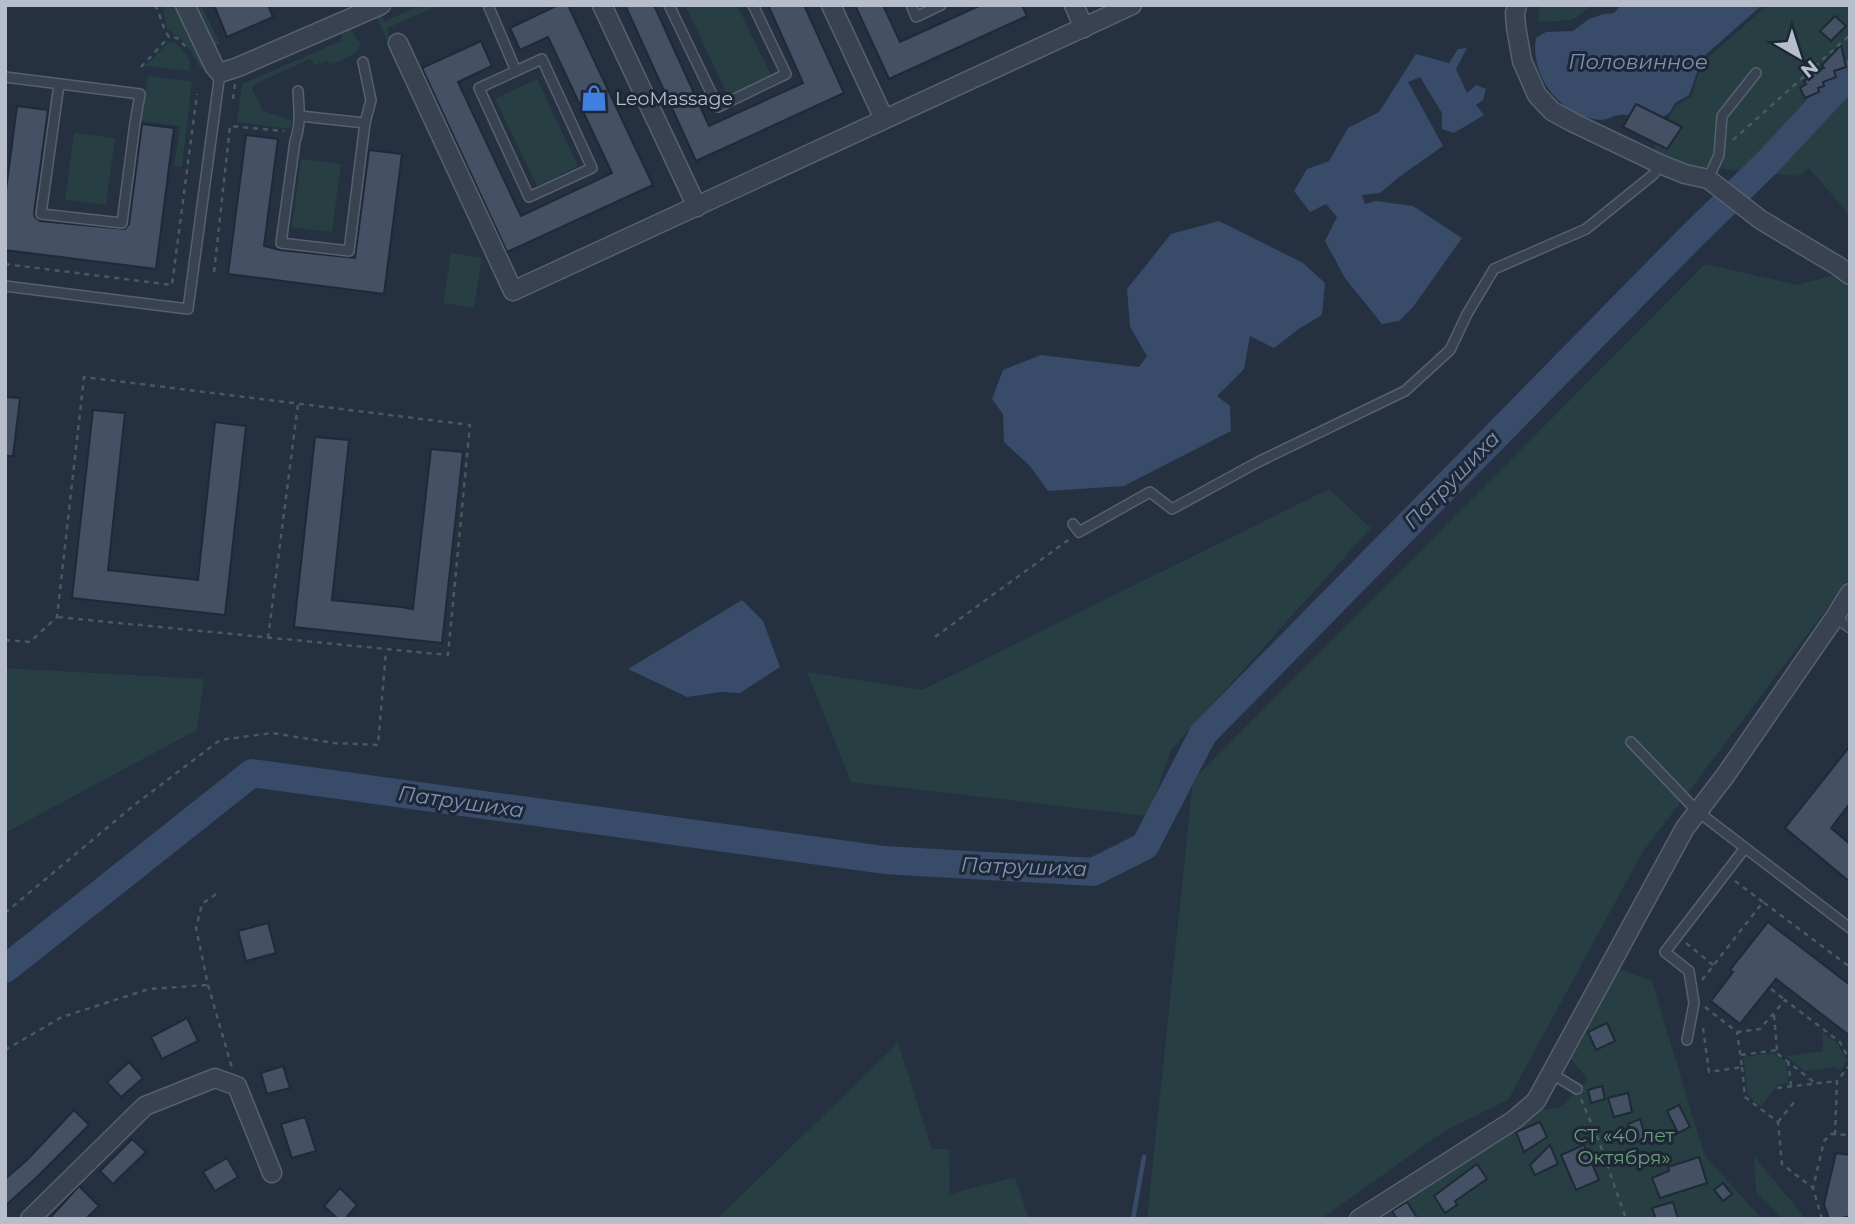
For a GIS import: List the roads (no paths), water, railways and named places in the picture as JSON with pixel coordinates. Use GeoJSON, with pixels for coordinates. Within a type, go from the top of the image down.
{"type":"FeatureCollection","features":[{"type":"Feature","properties":{"kind":"street"},"geometry":{"type":"LineString","coordinates":[[185,5],[214,66],[220,73],[381,5]]}},
{"type":"Feature","properties":{"kind":"street"},"geometry":{"type":"LineString","coordinates":[[602,5],[697,207]]}},
{"type":"Feature","properties":{"kind":"street"},"geometry":{"type":"LineString","coordinates":[[831,5],[884,119]]}},
{"type":"Feature","properties":{"kind":"street"},"geometry":{"type":"LineString","coordinates":[[1074,5],[1084,28]]}},
{"type":"Feature","properties":{"kind":"street"},"geometry":{"type":"LineString","coordinates":[[398,43],[513,291],[1132,5]]}},
{"type":"Feature","properties":{"kind":"street"},"geometry":{"type":"LineString","coordinates":[[1517,5],[1516,27],[1522,61],[1537,95],[1552,111],[1660,164],[1713,182],[1761,220],[1850,275]]}},
{"type":"Feature","properties":{"kind":"street"},"geometry":{"type":"LineString","coordinates":[[1359,1219],[1514,1121],[1536,1101],[1685,828],[1843,623],[1850,593]]}},
{"type":"Feature","properties":{"kind":"street"},"geometry":{"type":"LineString","coordinates":[[30,1219],[145,1106],[215,1078],[237,1086],[272,1173]]}},
{"type":"Feature","properties":{"kind":"lane"},"geometry":{"type":"LineString","coordinates":[[488,5],[516,71]]}},
{"type":"Feature","properties":{"kind":"lane"},"geometry":{"type":"LineString","coordinates":[[669,5],[718,107],[786,74],[753,5]]}},
{"type":"Feature","properties":{"kind":"lane"},"geometry":{"type":"LineString","coordinates":[[911,5],[916,17],[942,5]]}},
{"type":"Feature","properties":{"kind":"lane"},"geometry":{"type":"LineString","coordinates":[[542,59],[592,168],[529,197],[479,88],[516,71],[542,59]]}},
{"type":"Feature","properties":{"kind":"lane"},"geometry":{"type":"LineString","coordinates":[[298,91],[300,116],[281,243],[349,251],[370,100],[363,62]]}},
{"type":"Feature","properties":{"kind":"lane"},"geometry":{"type":"LineString","coordinates":[[5,286],[188,309],[220,73]]}},
{"type":"Feature","properties":{"kind":"lane"},"geometry":{"type":"LineString","coordinates":[[1713,182],[1719,155],[1721,116],[1756,73]]}},
{"type":"Feature","properties":{"kind":"lane"},"geometry":{"type":"LineString","coordinates":[[5,77],[140,94],[122,223],[41,214],[59,84]]}},
{"type":"Feature","properties":{"kind":"lane"},"geometry":{"type":"LineString","coordinates":[[300,116],[365,123]]}},
{"type":"Feature","properties":{"kind":"lane"},"geometry":{"type":"LineString","coordinates":[[1076,528],[1150,492],[1172,509],[1258,462],[1405,391],[1450,350],[1467,314],[1494,269],[1586,229],[1654,174],[1660,164]]}},
{"type":"Feature","properties":{"kind":"lane"},"geometry":{"type":"LineString","coordinates":[[1631,742],[1697,811],[1850,928]]}},
{"type":"Feature","properties":{"kind":"lane"},"geometry":{"type":"LineString","coordinates":[[1687,1040],[1695,1003],[1689,971],[1665,952],[1745,848]]}},
{"type":"Feature","properties":{"kind":"lane"},"geometry":{"type":"LineString","coordinates":[[1552,1074],[1577,1089]]}},
{"type":"Feature","properties":{"kind":"water","name":"Половинное"},"geometry":{"type":"Polygon","coordinates":[[[1621,5],[1762,5],[1702,58],[1689,95],[1675,103],[1670,112],[1658,121],[1629,115],[1594,119],[1568,108],[1549,89],[1537,65],[1536,38],[1546,32],[1573,31],[1589,19],[1614,13],[1621,5]]]}},
{"type":"Feature","properties":{"kind":"water"},"geometry":{"type":"Polygon","coordinates":[[[1467,48],[1456,69],[1467,93],[1476,85],[1486,89],[1483,100],[1476,105],[1484,115],[1454,133],[1442,129],[1442,113],[1420,77],[1408,82],[1443,146],[1380,193],[1362,195],[1365,204],[1376,201],[1413,206],[1462,238],[1413,307],[1399,321],[1382,324],[1345,278],[1325,241],[1337,217],[1326,204],[1310,212],[1294,191],[1307,169],[1329,161],[1348,128],[1379,112],[1416,54],[1449,63],[1458,49],[1467,48]]]}},
{"type":"Feature","properties":{"kind":"water"},"geometry":{"type":"Polygon","coordinates":[[[1219,221],[1303,263],[1325,283],[1322,315],[1274,348],[1250,336],[1244,369],[1217,396],[1230,406],[1231,431],[1124,486],[1048,491],[1030,466],[1004,442],[1003,414],[992,399],[1003,370],[1041,355],[1139,367],[1147,356],[1130,327],[1127,289],[1171,234],[1219,221]]]}},
{"type":"Feature","properties":{"kind":"water"},"geometry":{"type":"Polygon","coordinates":[[[742,600],[763,621],[780,667],[740,693],[721,692],[687,697],[628,669],[742,600]]]}},
{"type":"Feature","properties":{"kind":"waterway","name":"Патрушиха"},"geometry":{"type":"LineString","coordinates":[[5,969],[252,773],[884,860],[1093,872],[1145,846],[1203,734],[1768,162],[1850,74]]}},
{"type":"Feature","properties":{"kind":"waterway"},"geometry":{"type":"LineString","coordinates":[[1133,1219],[1144,1157]]}},
{"type":"Feature","properties":{"kind":"place","name":"LeoMassage"},"geometry":{"type":"Point","coordinates":[594,98]}},
{"type":"Feature","properties":{"kind":"park label","name":"СТ «40 лет Октября»"},"geometry":{"type":"Point","coordinates":[1624,1146]}}]}
